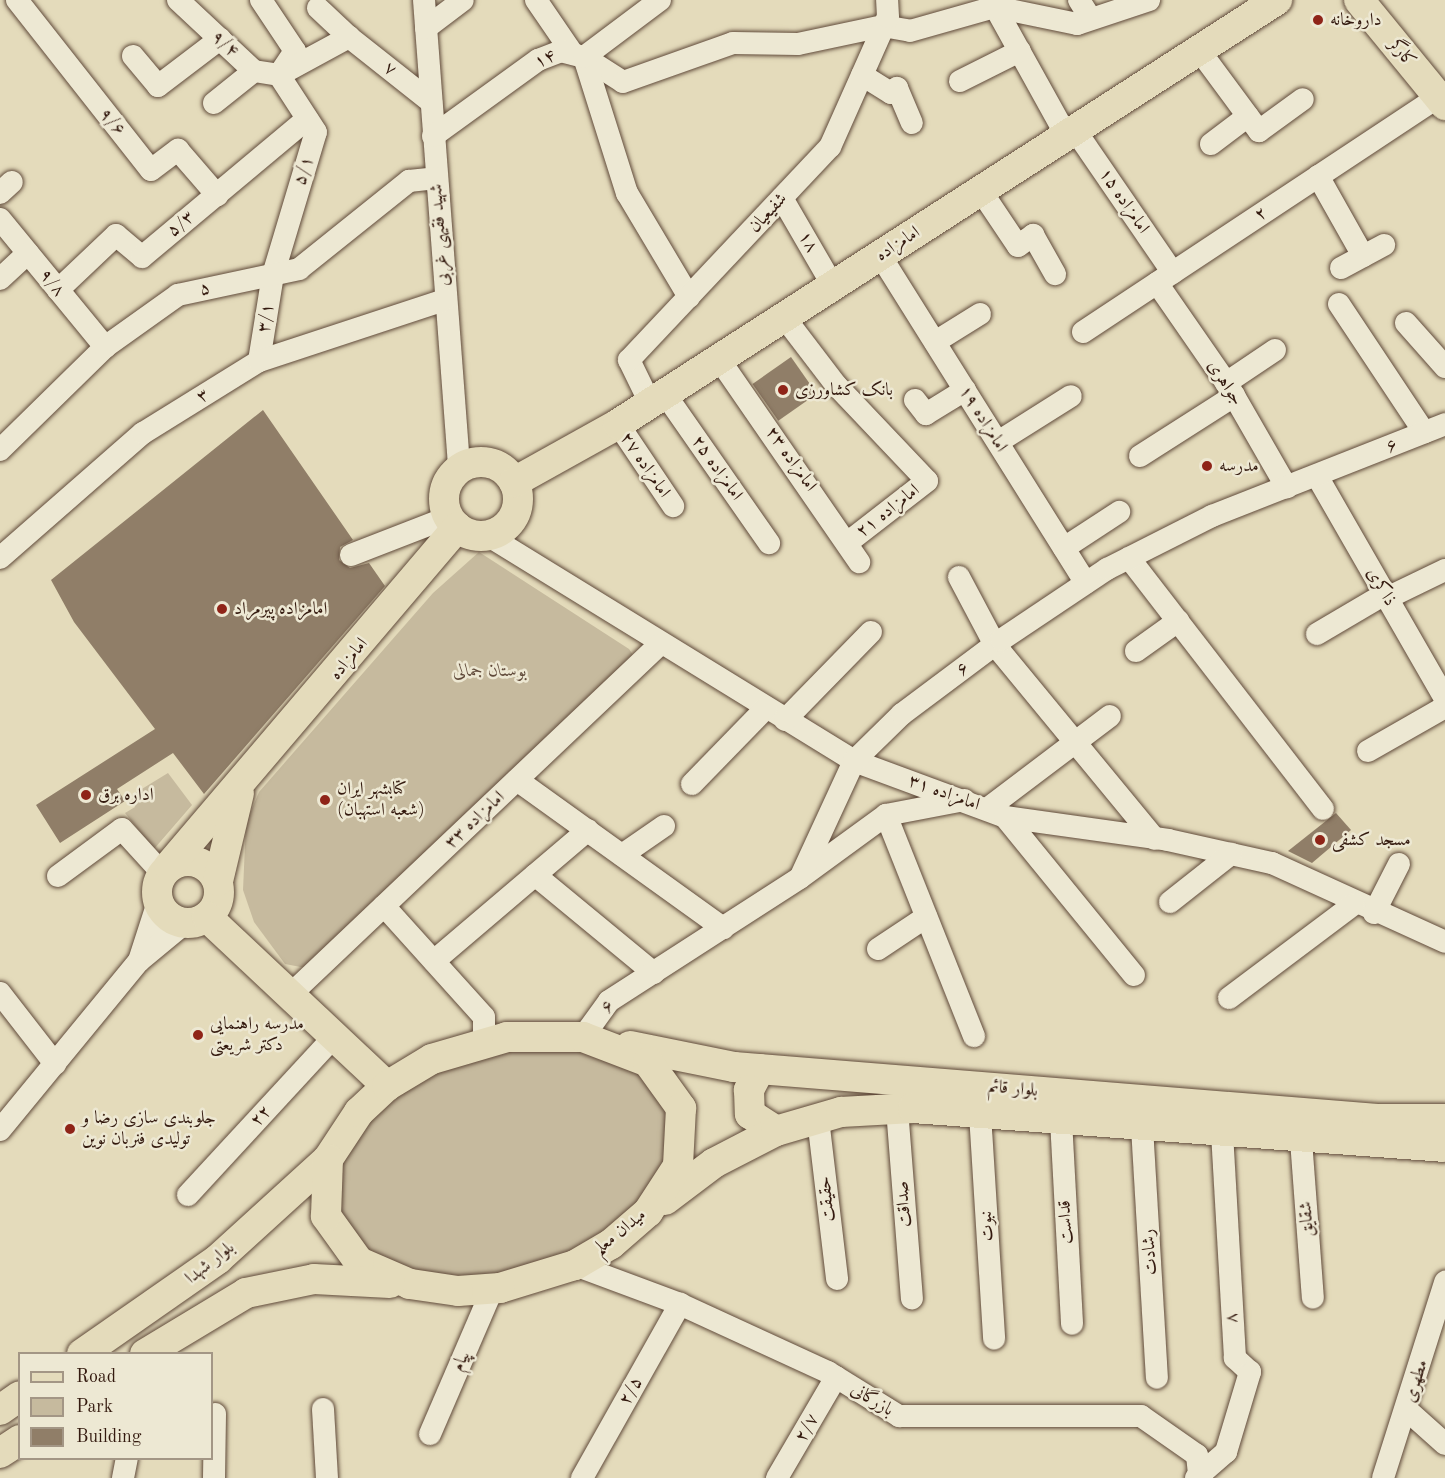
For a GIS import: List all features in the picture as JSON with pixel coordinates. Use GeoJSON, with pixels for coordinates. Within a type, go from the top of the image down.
{"type":"FeatureCollection","features":[{"type":"Feature","properties":{"kind":"main road","name":"امامزاده"},"geometry":{"type":"LineString","coordinates":[[514,482],[618,424],[1277,0]]}},
{"type":"Feature","properties":{"kind":"main road","name":"کارگر"},"geometry":{"type":"LineString","coordinates":[[1359,0],[1443,98]]}},
{"type":"Feature","properties":{"kind":"main road"},"geometry":{"type":"LineString","coordinates":[[490,463],[514,482],[514,515],[487,535],[453,522],[447,486],[459,469],[490,463]]}},
{"type":"Feature","properties":{"kind":"main road","name":"امامزاده"},"geometry":{"type":"LineString","coordinates":[[163,881],[240,790],[453,522]]}},
{"type":"Feature","properties":{"kind":"main road"},"geometry":{"type":"LineString","coordinates":[[196,920],[218,901],[218,881],[240,790]]}},
{"type":"Feature","properties":{"kind":"main road"},"geometry":{"type":"LineString","coordinates":[[218,881],[197,861],[163,881],[170,918],[196,920],[290,995],[387,1086]]}},
{"type":"Feature","properties":{"kind":"main road","name":"میدان معلم"},"geometry":{"type":"LineString","coordinates":[[548,1034],[583,1037],[648,1062],[681,1108],[678,1166],[648,1212],[611,1244],[575,1265],[493,1288],[410,1284],[359,1263],[340,1242],[326,1216],[328,1159],[359,1112],[387,1086],[432,1059],[484,1043],[548,1034]]}},
{"type":"Feature","properties":{"kind":"main road","name":"بلوار قائم"},"geometry":{"type":"LineString","coordinates":[[583,1037],[760,1069],[1445,1119]]}},
{"type":"Feature","properties":{"kind":"main road"},"geometry":{"type":"LineString","coordinates":[[760,1069],[749,1090],[750,1114],[776,1131]]}},
{"type":"Feature","properties":{"kind":"main road","name":"بلوار قائم"},"geometry":{"type":"LineString","coordinates":[[648,1212],[714,1163],[776,1131],[818,1119],[897,1109],[1301,1140],[1445,1147]]}},
{"type":"Feature","properties":{"kind":"main road","name":"بلوار شهدا"},"geometry":{"type":"LineString","coordinates":[[83,1352],[218,1260],[328,1159]]}},
{"type":"Feature","properties":{"kind":"main road"},"geometry":{"type":"LineString","coordinates":[[149,1352],[246,1293],[314,1279],[410,1284]]}},
{"type":"Feature","properties":{"kind":"main road"},"geometry":{"type":"LineString","coordinates":[[0,1410],[18,1397]]}},
{"type":"Feature","properties":{"kind":"main road"},"geometry":{"type":"LineString","coordinates":[[0,1453],[18,1441]]}},
{"type":"Feature","properties":{"kind":"street"},"geometry":{"type":"LineString","coordinates":[[0,10],[15,0]]}},
{"type":"Feature","properties":{"kind":"street","name":"۹/۶"},"geometry":{"type":"LineString","coordinates":[[15,0],[151,170],[178,150],[217,195]]}},
{"type":"Feature","properties":{"kind":"street","name":"۹/۴"},"geometry":{"type":"LineString","coordinates":[[178,0],[254,71],[279,75]]}},
{"type":"Feature","properties":{"kind":"street"},"geometry":{"type":"LineString","coordinates":[[261,0],[295,51],[279,75]]}},
{"type":"Feature","properties":{"kind":"street","name":"شهید فقیهی غربی"},"geometry":{"type":"LineString","coordinates":[[424,0],[444,300],[459,469]]}},
{"type":"Feature","properties":{"kind":"street"},"geometry":{"type":"LineString","coordinates":[[426,28],[464,0]]}},
{"type":"Feature","properties":{"kind":"street"},"geometry":{"type":"LineString","coordinates":[[536,0],[579,55],[627,193],[688,297]]}},
{"type":"Feature","properties":{"kind":"street","name":"۱۴"},"geometry":{"type":"LineString","coordinates":[[433,136],[538,60],[561,51],[579,55],[660,0]]}},
{"type":"Feature","properties":{"kind":"street","name":"شفیعیان"},"geometry":{"type":"LineString","coordinates":[[658,398],[629,360],[830,147],[883,26],[887,0]]}},
{"type":"Feature","properties":{"kind":"street"},"geometry":{"type":"LineString","coordinates":[[1079,0],[1091,19]]}},
{"type":"Feature","properties":{"kind":"street"},"geometry":{"type":"LineString","coordinates":[[579,55],[623,82],[733,43],[798,44],[883,26],[910,31],[995,7],[1077,24],[1149,0]]}},
{"type":"Feature","properties":{"kind":"street","name":"امامزاده ۱۵"},"geometry":{"type":"LineString","coordinates":[[995,7],[1071,133],[1165,278]]}},
{"type":"Feature","properties":{"kind":"street","name":"۷"},"geometry":{"type":"LineString","coordinates":[[318,8],[349,37],[431,102]]}},
{"type":"Feature","properties":{"kind":"street"},"geometry":{"type":"LineString","coordinates":[[279,75],[349,37]]}},
{"type":"Feature","properties":{"kind":"street"},"geometry":{"type":"LineString","coordinates":[[133,56],[158,86],[220,39]]}},
{"type":"Feature","properties":{"kind":"street"},"geometry":{"type":"LineString","coordinates":[[1199,50],[1259,131],[1303,99]]}},
{"type":"Feature","properties":{"kind":"street"},"geometry":{"type":"LineString","coordinates":[[960,81],[1020,51]]}},
{"type":"Feature","properties":{"kind":"street"},"geometry":{"type":"LineString","coordinates":[[214,103],[254,71]]}},
{"type":"Feature","properties":{"kind":"street","name":"۵/۱"},"geometry":{"type":"LineString","coordinates":[[273,275],[316,132],[279,75]]}},
{"type":"Feature","properties":{"kind":"street"},"geometry":{"type":"LineString","coordinates":[[862,75],[891,93],[897,88],[912,123]]}},
{"type":"Feature","properties":{"kind":"street","name":"۲"},"geometry":{"type":"LineString","coordinates":[[1083,332],[1318,176],[1443,98]]}},
{"type":"Feature","properties":{"kind":"street"},"geometry":{"type":"LineString","coordinates":[[1211,144],[1248,116]]}},
{"type":"Feature","properties":{"kind":"street","name":"۵/۳"},"geometry":{"type":"LineString","coordinates":[[58,290],[116,236],[142,257],[307,119]]}},
{"type":"Feature","properties":{"kind":"street"},"geometry":{"type":"LineString","coordinates":[[1318,176],[1363,256]]}},
{"type":"Feature","properties":{"kind":"street","name":"۵"},"geometry":{"type":"LineString","coordinates":[[0,450],[105,347],[178,295],[299,269],[410,181],[436,178]]}},
{"type":"Feature","properties":{"kind":"street"},"geometry":{"type":"LineString","coordinates":[[981,191],[1018,246],[1033,236],[1055,274]]}},
{"type":"Feature","properties":{"kind":"street","name":"۱۸"},"geometry":{"type":"LineString","coordinates":[[782,198],[833,286]]}},
{"type":"Feature","properties":{"kind":"street","name":"۹/۸"},"geometry":{"type":"LineString","coordinates":[[0,219],[105,347]]}},
{"type":"Feature","properties":{"kind":"street"},"geometry":{"type":"LineString","coordinates":[[1341,267],[1384,245]]}},
{"type":"Feature","properties":{"kind":"street"},"geometry":{"type":"LineString","coordinates":[[0,279],[28,253]]}},
{"type":"Feature","properties":{"kind":"street","name":"امامزاده ۱۹"},"geometry":{"type":"LineString","coordinates":[[880,255],[1086,583]]}},
{"type":"Feature","properties":{"kind":"street","name":"۳/۱"},"geometry":{"type":"LineString","coordinates":[[259,361],[273,275]]}},
{"type":"Feature","properties":{"kind":"street","name":"جواهری"},"geometry":{"type":"LineString","coordinates":[[1165,278],[1287,488]]}},
{"type":"Feature","properties":{"kind":"street","name":"۳"},"geometry":{"type":"LineString","coordinates":[[0,558],[143,433],[259,361],[444,300]]}},
{"type":"Feature","properties":{"kind":"street"},"geometry":{"type":"LineString","coordinates":[[1339,304],[1439,429]]}},
{"type":"Feature","properties":{"kind":"street"},"geometry":{"type":"LineString","coordinates":[[935,342],[980,314]]}},
{"type":"Feature","properties":{"kind":"street","name":"امامزاده ۲۱"},"geometry":{"type":"LineString","coordinates":[[784,317],[836,385],[927,481],[847,543]]}},
{"type":"Feature","properties":{"kind":"street"},"geometry":{"type":"LineString","coordinates":[[1406,322],[1445,367]]}},
{"type":"Feature","properties":{"kind":"street"},"geometry":{"type":"LineString","coordinates":[[1140,456],[1230,389],[1275,350]]}},
{"type":"Feature","properties":{"kind":"street","name":"امامزاده ۲۳"},"geometry":{"type":"LineString","coordinates":[[719,359],[859,562]]}},
{"type":"Feature","properties":{"kind":"street"},"geometry":{"type":"LineString","coordinates":[[915,400],[926,414],[965,390]]}},
{"type":"Feature","properties":{"kind":"street"},"geometry":{"type":"LineString","coordinates":[[998,442],[1071,396]]}},
{"type":"Feature","properties":{"kind":"street","name":"امامزاده ۲۵"},"geometry":{"type":"LineString","coordinates":[[658,398],[769,543]]}},
{"type":"Feature","properties":{"kind":"street","name":"امامزاده ۲۷"},"geometry":{"type":"LineString","coordinates":[[618,424],[673,506]]}},
{"type":"Feature","properties":{"kind":"street","name":"۶"},"geometry":{"type":"LineString","coordinates":[[583,1037],[609,1001],[800,878],[854,760],[902,714],[995,645],[1086,583],[1129,558],[1212,516],[1439,429]]}},
{"type":"Feature","properties":{"kind":"street","name":"ذاکری"},"geometry":{"type":"LineString","coordinates":[[1317,476],[1445,699]]}},
{"type":"Feature","properties":{"kind":"street"},"geometry":{"type":"LineString","coordinates":[[1064,548],[1119,512]]}},
{"type":"Feature","properties":{"kind":"street"},"geometry":{"type":"LineString","coordinates":[[351,555],[453,522]]}},
{"type":"Feature","properties":{"kind":"street","name":"امامزاده ۳۱"},"geometry":{"type":"LineString","coordinates":[[487,535],[659,645],[854,760],[996,813],[1155,839],[1272,863],[1364,908],[1445,942]]}},
{"type":"Feature","properties":{"kind":"street"},"geometry":{"type":"LineString","coordinates":[[1129,558],[1323,809]]}},
{"type":"Feature","properties":{"kind":"street"},"geometry":{"type":"LineString","coordinates":[[1317,634],[1386,596],[1445,570]]}},
{"type":"Feature","properties":{"kind":"street"},"geometry":{"type":"LineString","coordinates":[[959,577],[995,645],[1155,839]]}},
{"type":"Feature","properties":{"kind":"street"},"geometry":{"type":"LineString","coordinates":[[1136,651],[1178,621]]}},
{"type":"Feature","properties":{"kind":"street"},"geometry":{"type":"LineString","coordinates":[[785,720],[871,632]]}},
{"type":"Feature","properties":{"kind":"street","name":"امامزاده ۳۳"},"geometry":{"type":"LineString","coordinates":[[290,995],[659,645]]}},
{"type":"Feature","properties":{"kind":"street"},"geometry":{"type":"LineString","coordinates":[[1368,752],[1445,707]]}},
{"type":"Feature","properties":{"kind":"street"},"geometry":{"type":"LineString","coordinates":[[692,784],[766,708]]}},
{"type":"Feature","properties":{"kind":"street"},"geometry":{"type":"LineString","coordinates":[[1110,716],[1075,741],[996,813],[1134,975]]}},
{"type":"Feature","properties":{"kind":"street"},"geometry":{"type":"LineString","coordinates":[[517,780],[723,928]]}},
{"type":"Feature","properties":{"kind":"street"},"geometry":{"type":"LineString","coordinates":[[800,878],[886,815],[966,800]]}},
{"type":"Feature","properties":{"kind":"street"},"geometry":{"type":"LineString","coordinates":[[886,815],[974,1036]]}},
{"type":"Feature","properties":{"kind":"street"},"geometry":{"type":"LineString","coordinates":[[622,855],[664,826]]}},
{"type":"Feature","properties":{"kind":"street"},"geometry":{"type":"LineString","coordinates":[[58,876],[122,829],[163,881],[140,961]]}},
{"type":"Feature","properties":{"kind":"street"},"geometry":{"type":"LineString","coordinates":[[434,962],[588,830]]}},
{"type":"Feature","properties":{"kind":"street"},"geometry":{"type":"LineString","coordinates":[[1170,902],[1231,854]]}},
{"type":"Feature","properties":{"kind":"street"},"geometry":{"type":"LineString","coordinates":[[1228,998],[1364,908],[1399,864]]}},
{"type":"Feature","properties":{"kind":"street"},"geometry":{"type":"LineString","coordinates":[[535,875],[654,973]]}},
{"type":"Feature","properties":{"kind":"street"},"geometry":{"type":"LineString","coordinates":[[384,906],[484,1017],[484,1043]]}},
{"type":"Feature","properties":{"kind":"street"},"geometry":{"type":"LineString","coordinates":[[878,949],[926,917]]}},
{"type":"Feature","properties":{"kind":"street"},"geometry":{"type":"LineString","coordinates":[[0,1130],[140,961],[196,920]]}},
{"type":"Feature","properties":{"kind":"street"},"geometry":{"type":"LineString","coordinates":[[0,993],[55,1064]]}},
{"type":"Feature","properties":{"kind":"street","name":"۲۲"},"geometry":{"type":"LineString","coordinates":[[188,1195],[334,1037]]}},
{"type":"Feature","properties":{"kind":"street","name":"صداقت"},"geometry":{"type":"LineString","coordinates":[[897,1109],[912,1298]]}},
{"type":"Feature","properties":{"kind":"street","name":"نبوت"},"geometry":{"type":"LineString","coordinates":[[980,1114],[994,1339]]}},
{"type":"Feature","properties":{"kind":"street","name":"حقیقت"},"geometry":{"type":"LineString","coordinates":[[818,1119],[837,1279]]}},
{"type":"Feature","properties":{"kind":"street","name":"قداست"},"geometry":{"type":"LineString","coordinates":[[1061,1120],[1072,1324]]}},
{"type":"Feature","properties":{"kind":"street","name":"رشادت"},"geometry":{"type":"LineString","coordinates":[[1142,1127],[1157,1378]]}},
{"type":"Feature","properties":{"kind":"street","name":"۸"},"geometry":{"type":"LineString","coordinates":[[1199,1477],[1226,1452],[1250,1372],[1235,1358],[1222,1134]]}},
{"type":"Feature","properties":{"kind":"street","name":"شقایق"},"geometry":{"type":"LineString","coordinates":[[1301,1140],[1313,1298]]}},
{"type":"Feature","properties":{"kind":"street","name":"بازرگانی"},"geometry":{"type":"LineString","coordinates":[[575,1265],[680,1304],[836,1377],[899,1416],[1141,1416],[1197,1455],[1199,1477]]}},
{"type":"Feature","properties":{"kind":"street","name":"مطهری"},"geometry":{"type":"LineString","coordinates":[[1383,1478],[1407,1410],[1445,1282]]}},
{"type":"Feature","properties":{"kind":"street","name":"پیام"},"geometry":{"type":"LineString","coordinates":[[430,1434],[493,1288]]}},
{"type":"Feature","properties":{"kind":"street","name":"۲/۵"},"geometry":{"type":"LineString","coordinates":[[582,1478],[680,1304]]}},
{"type":"Feature","properties":{"kind":"street","name":"۲/۷"},"geometry":{"type":"LineString","coordinates":[[777,1478],[836,1377]]}},
{"type":"Feature","properties":{"kind":"street"},"geometry":{"type":"LineString","coordinates":[[323,1409],[327,1478]]}},
{"type":"Feature","properties":{"kind":"street"},"geometry":{"type":"LineString","coordinates":[[1407,1410],[1445,1444]]}},
{"type":"Feature","properties":{"kind":"street"},"geometry":{"type":"LineString","coordinates":[[214,1478],[215,1414]]}},
{"type":"Feature","properties":{"kind":"street"},"geometry":{"type":"LineString","coordinates":[[123,1478],[127,1460]]}},
{"type":"Feature","properties":{"kind":"green space","name":"بوستان جمالی"},"geometry":{"type":"Polygon","coordinates":[[[479,552],[629,649],[638,662],[306,968],[285,964],[254,922],[243,890],[246,823],[259,792],[433,593],[479,552]]]}},
{"type":"Feature","properties":{"kind":"green space"},"geometry":{"type":"Polygon","coordinates":[[[168,773],[192,805],[154,849],[125,813],[135,807],[132,795],[168,773]]]}},
{"type":"Feature","properties":{"kind":"green space"},"geometry":{"type":"Polygon","coordinates":[[[510,1048],[569,1048],[624,1065],[648,1081],[665,1103],[669,1146],[660,1172],[626,1218],[545,1265],[481,1278],[432,1278],[362,1252],[337,1219],[340,1157],[382,1106],[452,1063],[510,1048]]]}},
{"type":"Feature","properties":{"kind":"building","name":"بانک کشاورزی"},"geometry":{"type":"Polygon","coordinates":[[[791,357],[817,394],[778,421],[752,384],[791,357]]]}},
{"type":"Feature","properties":{"kind":"building","name":"امامزاده پیرمراد"},"geometry":{"type":"Polygon","coordinates":[[[263,410],[353,540],[340,547],[339,560],[350,568],[369,563],[385,586],[204,794],[173,753],[117,789],[125,801],[60,843],[36,805],[155,729],[74,622],[51,580],[263,410]]]}},
{"type":"Feature","properties":{"kind":"building","name":"مسجد کشفی"},"geometry":{"type":"Polygon","coordinates":[[[1336,813],[1351,830],[1312,863],[1288,851],[1336,813]]]}},
{"type":"Feature","properties":{"kind":"place","name":"داروخانه"},"geometry":{"type":"Point","coordinates":[1318,20]}},
{"type":"Feature","properties":{"kind":"place","name":"بانک کشاورزی"},"geometry":{"type":"Point","coordinates":[783,390]}},
{"type":"Feature","properties":{"kind":"place","name":"مدرسه"},"geometry":{"type":"Point","coordinates":[1207,466]}},
{"type":"Feature","properties":{"kind":"place","name":"امامزاده پیرمراد"},"geometry":{"type":"Point","coordinates":[222,609]}},
{"type":"Feature","properties":{"kind":"place","name":"اداره برق"},"geometry":{"type":"Point","coordinates":[86,795]}},
{"type":"Feature","properties":{"kind":"place","name":"کتابشهر ایران (شعبه استهبان)"},"geometry":{"type":"Point","coordinates":[325,800]}},
{"type":"Feature","properties":{"kind":"place","name":"مسجد کشفی"},"geometry":{"type":"Point","coordinates":[1320,840]}},
{"type":"Feature","properties":{"kind":"place","name":"مدرسه راهنمایی دکتر شریعتی"},"geometry":{"type":"Point","coordinates":[198,1035]}},
{"type":"Feature","properties":{"kind":"place","name":"جلوبندی سازی رضا و تولیدی فنربان نوین"},"geometry":{"type":"Point","coordinates":[70,1129]}}]}
